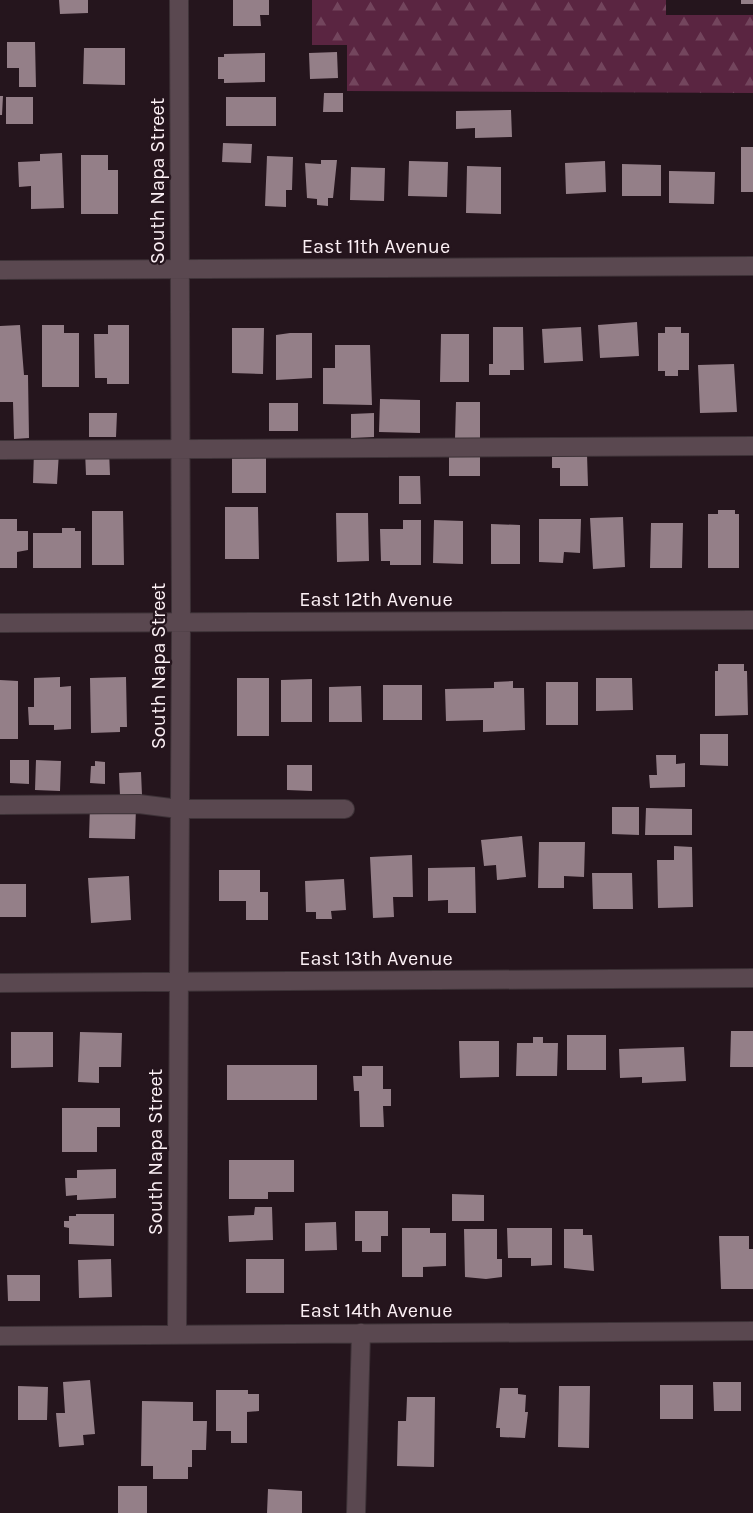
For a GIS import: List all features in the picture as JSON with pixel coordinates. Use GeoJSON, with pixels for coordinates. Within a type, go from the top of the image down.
{"type":"FeatureCollection","features":[{"type":"Feature","properties":{"kind":"street","name":"South Napa Street"},"geometry":{"type":"LineString","coordinates":[[177,1333],[181,622],[179,0]]}},
{"type":"Feature","properties":{"kind":"street","name":"East 11th Avenue"},"geometry":{"type":"LineString","coordinates":[[0,270],[753,266]]}},
{"type":"Feature","properties":{"kind":"street"},"geometry":{"type":"LineString","coordinates":[[0,450],[753,446]]}},
{"type":"Feature","properties":{"kind":"street","name":"East 12th Avenue"},"geometry":{"type":"LineString","coordinates":[[0,623],[753,620]]}},
{"type":"Feature","properties":{"kind":"street"},"geometry":{"type":"LineString","coordinates":[[0,805],[139,804],[179,809],[345,809]]}},
{"type":"Feature","properties":{"kind":"street","name":"East 13th Avenue"},"geometry":{"type":"LineString","coordinates":[[0,983],[753,978]]}},
{"type":"Feature","properties":{"kind":"street","name":"East 14th Avenue"},"geometry":{"type":"LineString","coordinates":[[0,1336],[177,1333],[753,1331]]}},
{"type":"Feature","properties":{"kind":"street"},"geometry":{"type":"LineString","coordinates":[[356,1513],[362,1333]]}},
{"type":"Feature","properties":{"kind":"green space"},"geometry":{"type":"Polygon","coordinates":[[[312,0],[666,0],[666,15],[753,15],[753,93],[347,91],[347,45],[312,45],[312,0]]]}},
{"type":"Feature","properties":{"kind":"building"},"geometry":{"type":"Polygon","coordinates":[[[59,0],[88,0],[88,13],[60,14],[59,0]]]}},
{"type":"Feature","properties":{"kind":"building"},"geometry":{"type":"Polygon","coordinates":[[[233,0],[269,0],[269,15],[260,15],[261,26],[233,26],[233,0]]]}},
{"type":"Feature","properties":{"kind":"building"},"geometry":{"type":"Polygon","coordinates":[[[741,0],[753,0],[753,4],[741,4],[741,0]]]}},
{"type":"Feature","properties":{"kind":"building"},"geometry":{"type":"Polygon","coordinates":[[[7,42],[35,42],[36,87],[19,87],[19,68],[7,68],[7,42]]]}},
{"type":"Feature","properties":{"kind":"building"},"geometry":{"type":"Polygon","coordinates":[[[84,48],[125,48],[125,85],[83,84],[84,48]]]}},
{"type":"Feature","properties":{"kind":"building"},"geometry":{"type":"Polygon","coordinates":[[[337,52],[338,78],[310,79],[309,53],[337,52]]]}},
{"type":"Feature","properties":{"kind":"building"},"geometry":{"type":"Polygon","coordinates":[[[265,53],[265,82],[224,83],[224,79],[218,79],[218,57],[224,57],[224,54],[265,53]]]}},
{"type":"Feature","properties":{"kind":"building"},"geometry":{"type":"Polygon","coordinates":[[[324,93],[343,93],[343,112],[323,112],[324,93]]]}},
{"type":"Feature","properties":{"kind":"building"},"geometry":{"type":"Polygon","coordinates":[[[0,96],[3,96],[2,115],[0,115],[0,96]]]}},
{"type":"Feature","properties":{"kind":"building"},"geometry":{"type":"Polygon","coordinates":[[[6,97],[33,97],[33,124],[6,124],[6,97]]]}},
{"type":"Feature","properties":{"kind":"building"},"geometry":{"type":"Polygon","coordinates":[[[226,97],[276,97],[276,126],[226,126],[226,97]]]}},
{"type":"Feature","properties":{"kind":"building"},"geometry":{"type":"Polygon","coordinates":[[[511,110],[512,137],[475,138],[475,128],[456,129],[456,111],[511,110]]]}},
{"type":"Feature","properties":{"kind":"building"},"geometry":{"type":"Polygon","coordinates":[[[223,143],[252,144],[251,163],[222,162],[223,143]]]}},
{"type":"Feature","properties":{"kind":"building"},"geometry":{"type":"Polygon","coordinates":[[[741,147],[753,147],[753,192],[741,192],[741,147]]]}},
{"type":"Feature","properties":{"kind":"building"},"geometry":{"type":"Polygon","coordinates":[[[62,153],[64,208],[31,209],[31,186],[19,187],[18,162],[40,161],[40,154],[62,153]]]}},
{"type":"Feature","properties":{"kind":"building"},"geometry":{"type":"Polygon","coordinates":[[[81,155],[108,155],[108,170],[118,170],[118,214],[81,214],[81,155]]]}},
{"type":"Feature","properties":{"kind":"building"},"geometry":{"type":"Polygon","coordinates":[[[267,156],[293,157],[292,190],[286,190],[286,207],[265,206],[267,156]]]}},
{"type":"Feature","properties":{"kind":"building"},"geometry":{"type":"Polygon","coordinates":[[[321,160],[337,160],[333,198],[328,198],[328,206],[317,205],[317,199],[307,198],[305,163],[321,164],[321,160]]]}},
{"type":"Feature","properties":{"kind":"building"},"geometry":{"type":"Polygon","coordinates":[[[409,161],[448,162],[447,197],[408,196],[409,161]]]}},
{"type":"Feature","properties":{"kind":"building"},"geometry":{"type":"Polygon","coordinates":[[[605,161],[606,192],[566,194],[565,163],[605,161]]]}},
{"type":"Feature","properties":{"kind":"building"},"geometry":{"type":"Polygon","coordinates":[[[622,164],[661,165],[661,196],[622,196],[622,164]]]}},
{"type":"Feature","properties":{"kind":"building"},"geometry":{"type":"Polygon","coordinates":[[[467,166],[501,167],[501,214],[466,213],[467,166]]]}},
{"type":"Feature","properties":{"kind":"building"},"geometry":{"type":"Polygon","coordinates":[[[351,167],[385,168],[384,201],[350,200],[351,167]]]}},
{"type":"Feature","properties":{"kind":"building"},"geometry":{"type":"Polygon","coordinates":[[[669,171],[715,172],[714,204],[669,203],[669,171]]]}},
{"type":"Feature","properties":{"kind":"building"},"geometry":{"type":"Polygon","coordinates":[[[637,322],[639,356],[600,358],[598,325],[637,322]]]}},
{"type":"Feature","properties":{"kind":"building"},"geometry":{"type":"Polygon","coordinates":[[[20,325],[24,375],[28,375],[29,438],[14,439],[13,402],[0,402],[0,326],[20,325]]]}},
{"type":"Feature","properties":{"kind":"building"},"geometry":{"type":"Polygon","coordinates":[[[42,325],[64,325],[64,333],[79,333],[79,387],[42,387],[42,325]]]}},
{"type":"Feature","properties":{"kind":"building"},"geometry":{"type":"Polygon","coordinates":[[[108,325],[129,325],[129,384],[107,384],[107,378],[95,378],[94,334],[108,334],[108,325]]]}},
{"type":"Feature","properties":{"kind":"building"},"geometry":{"type":"Polygon","coordinates":[[[493,327],[523,327],[524,370],[510,370],[510,375],[489,375],[489,364],[493,364],[493,327]]]}},
{"type":"Feature","properties":{"kind":"building"},"geometry":{"type":"Polygon","coordinates":[[[581,327],[583,361],[544,363],[542,329],[581,327]]]}},
{"type":"Feature","properties":{"kind":"building"},"geometry":{"type":"Polygon","coordinates":[[[665,327],[681,327],[681,333],[689,333],[689,370],[678,370],[678,376],[665,376],[665,371],[658,371],[658,333],[665,333],[665,327]]]}},
{"type":"Feature","properties":{"kind":"building"},"geometry":{"type":"Polygon","coordinates":[[[232,328],[264,328],[263,374],[232,373],[232,328]]]}},
{"type":"Feature","properties":{"kind":"building"},"geometry":{"type":"Polygon","coordinates":[[[312,333],[312,378],[276,380],[276,335],[312,333]]]}},
{"type":"Feature","properties":{"kind":"building"},"geometry":{"type":"Polygon","coordinates":[[[441,334],[469,334],[469,382],[440,382],[441,334]]]}},
{"type":"Feature","properties":{"kind":"building"},"geometry":{"type":"Polygon","coordinates":[[[335,345],[370,345],[372,405],[323,404],[323,368],[335,368],[335,345]]]}},
{"type":"Feature","properties":{"kind":"building"},"geometry":{"type":"Polygon","coordinates":[[[734,364],[737,412],[700,413],[698,365],[734,364]]]}},
{"type":"Feature","properties":{"kind":"building"},"geometry":{"type":"Polygon","coordinates":[[[380,399],[420,400],[420,433],[379,432],[380,399]]]}},
{"type":"Feature","properties":{"kind":"building"},"geometry":{"type":"Polygon","coordinates":[[[456,402],[480,402],[480,439],[455,439],[456,402]]]}},
{"type":"Feature","properties":{"kind":"building"},"geometry":{"type":"Polygon","coordinates":[[[269,403],[298,403],[298,431],[269,431],[269,403]]]}},
{"type":"Feature","properties":{"kind":"building"},"geometry":{"type":"Polygon","coordinates":[[[89,413],[117,413],[116,437],[89,437],[89,413]]]}},
{"type":"Feature","properties":{"kind":"building"},"geometry":{"type":"Polygon","coordinates":[[[374,413],[374,437],[351,438],[351,414],[374,413]]]}},
{"type":"Feature","properties":{"kind":"building"},"geometry":{"type":"Polygon","coordinates":[[[109,450],[110,475],[86,475],[85,451],[109,450]]]}},
{"type":"Feature","properties":{"kind":"building"},"geometry":{"type":"Polygon","coordinates":[[[34,451],[59,452],[57,484],[33,483],[34,451]]]}},
{"type":"Feature","properties":{"kind":"building"},"geometry":{"type":"Polygon","coordinates":[[[449,452],[480,452],[480,476],[449,476],[449,452]]]}},
{"type":"Feature","properties":{"kind":"building"},"geometry":{"type":"Polygon","coordinates":[[[587,454],[588,486],[560,486],[560,468],[552,468],[552,455],[587,454]]]}},
{"type":"Feature","properties":{"kind":"building"},"geometry":{"type":"Polygon","coordinates":[[[232,455],[266,455],[266,493],[232,493],[232,455]]]}},
{"type":"Feature","properties":{"kind":"building"},"geometry":{"type":"Polygon","coordinates":[[[399,476],[420,476],[421,504],[399,504],[399,476]]]}},
{"type":"Feature","properties":{"kind":"building"},"geometry":{"type":"Polygon","coordinates":[[[225,507],[258,507],[259,559],[225,559],[225,507]]]}},
{"type":"Feature","properties":{"kind":"building"},"geometry":{"type":"Polygon","coordinates":[[[718,510],[735,510],[735,514],[739,514],[739,568],[708,568],[708,514],[718,514],[718,510]]]}},
{"type":"Feature","properties":{"kind":"building"},"geometry":{"type":"Polygon","coordinates":[[[92,511],[123,511],[124,565],[92,565],[92,511]]]}},
{"type":"Feature","properties":{"kind":"building"},"geometry":{"type":"Polygon","coordinates":[[[336,513],[368,513],[369,561],[337,562],[336,513]]]}},
{"type":"Feature","properties":{"kind":"building"},"geometry":{"type":"Polygon","coordinates":[[[623,517],[625,567],[593,569],[590,518],[623,517]]]}},
{"type":"Feature","properties":{"kind":"building"},"geometry":{"type":"Polygon","coordinates":[[[0,519],[17,519],[17,531],[28,531],[28,550],[17,552],[17,568],[0,568],[0,519]]]}},
{"type":"Feature","properties":{"kind":"building"},"geometry":{"type":"Polygon","coordinates":[[[539,519],[581,519],[580,553],[564,552],[563,563],[539,562],[539,519]]]}},
{"type":"Feature","properties":{"kind":"building"},"geometry":{"type":"Polygon","coordinates":[[[403,520],[421,520],[421,565],[390,565],[390,561],[381,561],[380,529],[403,529],[403,520]]]}},
{"type":"Feature","properties":{"kind":"building"},"geometry":{"type":"Polygon","coordinates":[[[434,520],[463,521],[463,564],[433,563],[434,520]]]}},
{"type":"Feature","properties":{"kind":"building"},"geometry":{"type":"Polygon","coordinates":[[[651,523],[683,523],[682,568],[650,568],[651,523]]]}},
{"type":"Feature","properties":{"kind":"building"},"geometry":{"type":"Polygon","coordinates":[[[491,524],[520,525],[520,564],[491,564],[491,524]]]}},
{"type":"Feature","properties":{"kind":"building"},"geometry":{"type":"Polygon","coordinates":[[[62,528],[75,528],[75,531],[81,531],[81,568],[33,568],[33,533],[62,533],[62,528]]]}},
{"type":"Feature","properties":{"kind":"building"},"geometry":{"type":"Polygon","coordinates":[[[718,664],[744,664],[744,671],[747,671],[748,715],[715,716],[715,671],[718,671],[718,664]]]}},
{"type":"Feature","properties":{"kind":"building"},"geometry":{"type":"Polygon","coordinates":[[[60,677],[60,687],[71,686],[71,729],[54,730],[54,725],[29,725],[28,707],[34,707],[34,678],[60,677]]]}},
{"type":"Feature","properties":{"kind":"building"},"geometry":{"type":"Polygon","coordinates":[[[126,677],[127,727],[120,727],[120,732],[91,733],[90,678],[126,677]]]}},
{"type":"Feature","properties":{"kind":"building"},"geometry":{"type":"Polygon","coordinates":[[[237,678],[269,678],[269,736],[237,736],[237,678]]]}},
{"type":"Feature","properties":{"kind":"building"},"geometry":{"type":"Polygon","coordinates":[[[596,678],[632,678],[633,710],[596,711],[596,678]]]}},
{"type":"Feature","properties":{"kind":"building"},"geometry":{"type":"Polygon","coordinates":[[[312,679],[312,722],[281,722],[281,680],[312,679]]]}},
{"type":"Feature","properties":{"kind":"building"},"geometry":{"type":"Polygon","coordinates":[[[0,680],[18,681],[18,739],[0,739],[0,680]]]}},
{"type":"Feature","properties":{"kind":"building"},"geometry":{"type":"Polygon","coordinates":[[[513,681],[513,688],[524,688],[525,730],[483,732],[483,720],[446,721],[445,689],[494,688],[494,682],[513,681]]]}},
{"type":"Feature","properties":{"kind":"building"},"geometry":{"type":"Polygon","coordinates":[[[546,682],[578,682],[578,725],[546,725],[546,682]]]}},
{"type":"Feature","properties":{"kind":"building"},"geometry":{"type":"Polygon","coordinates":[[[383,685],[422,685],[422,720],[383,720],[383,685]]]}},
{"type":"Feature","properties":{"kind":"building"},"geometry":{"type":"Polygon","coordinates":[[[361,686],[362,722],[329,722],[329,687],[361,686]]]}},
{"type":"Feature","properties":{"kind":"building"},"geometry":{"type":"Polygon","coordinates":[[[700,734],[728,734],[728,766],[700,765],[700,734]]]}},
{"type":"Feature","properties":{"kind":"building"},"geometry":{"type":"Polygon","coordinates":[[[656,755],[676,755],[676,764],[685,763],[685,787],[650,788],[649,775],[657,775],[656,755]]]}},
{"type":"Feature","properties":{"kind":"building"},"geometry":{"type":"Polygon","coordinates":[[[10,760],[29,760],[29,784],[10,783],[10,760]]]}},
{"type":"Feature","properties":{"kind":"building"},"geometry":{"type":"Polygon","coordinates":[[[36,760],[61,761],[60,791],[35,790],[36,760]]]}},
{"type":"Feature","properties":{"kind":"building"},"geometry":{"type":"Polygon","coordinates":[[[95,761],[105,762],[105,784],[90,783],[91,766],[95,766],[95,761]]]}},
{"type":"Feature","properties":{"kind":"building"},"geometry":{"type":"Polygon","coordinates":[[[287,765],[312,765],[312,791],[287,790],[287,765]]]}},
{"type":"Feature","properties":{"kind":"building"},"geometry":{"type":"Polygon","coordinates":[[[141,772],[142,795],[120,796],[119,773],[141,772]]]}},
{"type":"Feature","properties":{"kind":"building"},"geometry":{"type":"Polygon","coordinates":[[[90,806],[136,807],[135,839],[89,838],[90,806]]]}},
{"type":"Feature","properties":{"kind":"building"},"geometry":{"type":"Polygon","coordinates":[[[612,807],[639,807],[639,835],[612,834],[612,807]]]}},
{"type":"Feature","properties":{"kind":"building"},"geometry":{"type":"Polygon","coordinates":[[[646,808],[692,809],[692,835],[645,835],[646,808]]]}},
{"type":"Feature","properties":{"kind":"building"},"geometry":{"type":"Polygon","coordinates":[[[522,836],[526,877],[497,880],[496,865],[484,866],[481,840],[522,836]]]}},
{"type":"Feature","properties":{"kind":"building"},"geometry":{"type":"Polygon","coordinates":[[[539,842],[585,842],[584,877],[564,876],[564,888],[538,888],[539,842]]]}},
{"type":"Feature","properties":{"kind":"building"},"geometry":{"type":"Polygon","coordinates":[[[674,846],[692,847],[693,907],[658,908],[657,860],[674,860],[674,846]]]}},
{"type":"Feature","properties":{"kind":"building"},"geometry":{"type":"Polygon","coordinates":[[[412,855],[413,897],[393,897],[394,917],[373,918],[370,857],[412,855]]]}},
{"type":"Feature","properties":{"kind":"building"},"geometry":{"type":"Polygon","coordinates":[[[475,867],[476,913],[448,913],[448,900],[428,901],[428,868],[475,867]]]}},
{"type":"Feature","properties":{"kind":"building"},"geometry":{"type":"Polygon","coordinates":[[[219,870],[260,870],[260,892],[268,892],[268,920],[246,920],[246,901],[219,901],[219,870]]]}},
{"type":"Feature","properties":{"kind":"building"},"geometry":{"type":"Polygon","coordinates":[[[592,873],[632,873],[633,909],[593,909],[592,873]]]}},
{"type":"Feature","properties":{"kind":"building"},"geometry":{"type":"Polygon","coordinates":[[[129,876],[131,920],[91,923],[88,878],[129,876]]]}},
{"type":"Feature","properties":{"kind":"building"},"geometry":{"type":"Polygon","coordinates":[[[344,879],[346,910],[331,911],[332,919],[316,919],[316,912],[306,912],[305,881],[344,879]]]}},
{"type":"Feature","properties":{"kind":"building"},"geometry":{"type":"Polygon","coordinates":[[[0,884],[26,884],[26,917],[0,917],[0,884]]]}},
{"type":"Feature","properties":{"kind":"building"},"geometry":{"type":"Polygon","coordinates":[[[731,1031],[753,1031],[753,1067],[730,1067],[731,1031]]]}},
{"type":"Feature","properties":{"kind":"building"},"geometry":{"type":"Polygon","coordinates":[[[11,1032],[53,1032],[53,1067],[11,1068],[11,1032]]]}},
{"type":"Feature","properties":{"kind":"building"},"geometry":{"type":"Polygon","coordinates":[[[80,1032],[122,1033],[121,1067],[99,1067],[99,1083],[78,1082],[80,1032]]]}},
{"type":"Feature","properties":{"kind":"building"},"geometry":{"type":"Polygon","coordinates":[[[567,1035],[606,1035],[606,1070],[567,1070],[567,1035]]]}},
{"type":"Feature","properties":{"kind":"building"},"geometry":{"type":"Polygon","coordinates":[[[533,1037],[543,1037],[543,1043],[558,1043],[557,1076],[516,1076],[517,1043],[533,1043],[533,1037]]]}},
{"type":"Feature","properties":{"kind":"building"},"geometry":{"type":"Polygon","coordinates":[[[459,1041],[499,1041],[499,1077],[460,1078],[459,1041]]]}},
{"type":"Feature","properties":{"kind":"building"},"geometry":{"type":"Polygon","coordinates":[[[684,1047],[686,1081],[642,1083],[642,1077],[620,1078],[619,1049],[684,1047]]]}},
{"type":"Feature","properties":{"kind":"building"},"geometry":{"type":"Polygon","coordinates":[[[227,1065],[317,1065],[317,1100],[227,1100],[227,1065]]]}},
{"type":"Feature","properties":{"kind":"building"},"geometry":{"type":"Polygon","coordinates":[[[362,1066],[383,1066],[383,1089],[391,1089],[391,1106],[383,1106],[384,1127],[360,1127],[359,1091],[354,1091],[353,1076],[362,1076],[362,1066]]]}},
{"type":"Feature","properties":{"kind":"building"},"geometry":{"type":"Polygon","coordinates":[[[62,1108],[120,1108],[120,1127],[97,1127],[97,1152],[62,1152],[62,1108]]]}},
{"type":"Feature","properties":{"kind":"building"},"geometry":{"type":"Polygon","coordinates":[[[229,1160],[294,1160],[294,1192],[268,1192],[268,1199],[229,1199],[229,1160]]]}},
{"type":"Feature","properties":{"kind":"building"},"geometry":{"type":"Polygon","coordinates":[[[116,1169],[116,1198],[77,1200],[77,1195],[66,1196],[65,1178],[77,1178],[77,1170],[116,1169]]]}},
{"type":"Feature","properties":{"kind":"building"},"geometry":{"type":"Polygon","coordinates":[[[452,1194],[484,1195],[484,1221],[452,1221],[452,1194]]]}},
{"type":"Feature","properties":{"kind":"building"},"geometry":{"type":"Polygon","coordinates":[[[255,1207],[272,1207],[273,1240],[229,1242],[228,1216],[254,1215],[255,1207]]]}},
{"type":"Feature","properties":{"kind":"building"},"geometry":{"type":"Polygon","coordinates":[[[355,1211],[388,1211],[388,1236],[381,1236],[381,1252],[362,1252],[362,1241],[355,1241],[355,1211]]]}},
{"type":"Feature","properties":{"kind":"building"},"geometry":{"type":"Polygon","coordinates":[[[76,1214],[114,1214],[114,1246],[69,1244],[69,1228],[64,1227],[64,1221],[69,1221],[69,1216],[76,1216],[76,1214]]]}},
{"type":"Feature","properties":{"kind":"building"},"geometry":{"type":"Polygon","coordinates":[[[336,1222],[337,1250],[305,1251],[305,1223],[336,1222]]]}},
{"type":"Feature","properties":{"kind":"building"},"geometry":{"type":"Polygon","coordinates":[[[402,1228],[430,1228],[430,1233],[446,1233],[446,1266],[423,1267],[423,1277],[402,1277],[402,1228]]]}},
{"type":"Feature","properties":{"kind":"building"},"geometry":{"type":"Polygon","coordinates":[[[507,1228],[552,1228],[552,1265],[531,1266],[531,1258],[508,1258],[507,1228]]]}},
{"type":"Feature","properties":{"kind":"building"},"geometry":{"type":"Polygon","coordinates":[[[464,1229],[497,1229],[497,1259],[502,1259],[502,1277],[486,1279],[465,1277],[464,1229]]]}},
{"type":"Feature","properties":{"kind":"building"},"geometry":{"type":"Polygon","coordinates":[[[564,1229],[583,1229],[583,1235],[592,1235],[594,1271],[564,1268],[564,1229]]]}},
{"type":"Feature","properties":{"kind":"building"},"geometry":{"type":"Polygon","coordinates":[[[719,1236],[749,1236],[749,1249],[753,1249],[753,1289],[721,1289],[719,1236]]]}},
{"type":"Feature","properties":{"kind":"building"},"geometry":{"type":"Polygon","coordinates":[[[111,1259],[112,1297],[79,1298],[78,1260],[111,1259]]]}},
{"type":"Feature","properties":{"kind":"building"},"geometry":{"type":"Polygon","coordinates":[[[246,1259],[284,1259],[284,1293],[246,1293],[246,1259]]]}},
{"type":"Feature","properties":{"kind":"building"},"geometry":{"type":"Polygon","coordinates":[[[7,1275],[40,1275],[40,1301],[8,1301],[7,1275]]]}},
{"type":"Feature","properties":{"kind":"building"},"geometry":{"type":"Polygon","coordinates":[[[90,1380],[95,1434],[83,1435],[84,1445],[59,1447],[56,1413],[65,1413],[63,1382],[90,1380]]]}},
{"type":"Feature","properties":{"kind":"building"},"geometry":{"type":"Polygon","coordinates":[[[713,1382],[741,1382],[741,1411],[714,1411],[713,1382]]]}},
{"type":"Feature","properties":{"kind":"building"},"geometry":{"type":"Polygon","coordinates":[[[660,1385],[693,1385],[693,1419],[660,1419],[660,1385]]]}},
{"type":"Feature","properties":{"kind":"building"},"geometry":{"type":"Polygon","coordinates":[[[18,1386],[48,1387],[47,1420],[18,1420],[18,1386]]]}},
{"type":"Feature","properties":{"kind":"building"},"geometry":{"type":"Polygon","coordinates":[[[559,1386],[590,1386],[589,1448],[558,1447],[559,1386]]]}},
{"type":"Feature","properties":{"kind":"building"},"geometry":{"type":"Polygon","coordinates":[[[500,1388],[518,1388],[518,1394],[526,1395],[525,1412],[528,1412],[525,1438],[500,1437],[500,1428],[496,1428],[500,1388]]]}},
{"type":"Feature","properties":{"kind":"building"},"geometry":{"type":"Polygon","coordinates":[[[216,1390],[248,1390],[248,1394],[259,1394],[259,1411],[247,1412],[247,1443],[231,1443],[231,1431],[216,1431],[216,1390]]]}},
{"type":"Feature","properties":{"kind":"building"},"geometry":{"type":"Polygon","coordinates":[[[407,1397],[435,1397],[434,1467],[397,1466],[398,1421],[406,1421],[407,1397]]]}},
{"type":"Feature","properties":{"kind":"building"},"geometry":{"type":"Polygon","coordinates":[[[142,1401],[193,1402],[193,1421],[207,1421],[206,1450],[192,1450],[192,1467],[188,1467],[188,1479],[153,1479],[153,1466],[141,1466],[142,1401]]]}},
{"type":"Feature","properties":{"kind":"building"},"geometry":{"type":"Polygon","coordinates":[[[118,1486],[147,1486],[147,1513],[118,1513],[118,1486]]]}},
{"type":"Feature","properties":{"kind":"building"},"geometry":{"type":"Polygon","coordinates":[[[268,1489],[302,1491],[302,1513],[267,1513],[268,1489]]]}}]}
